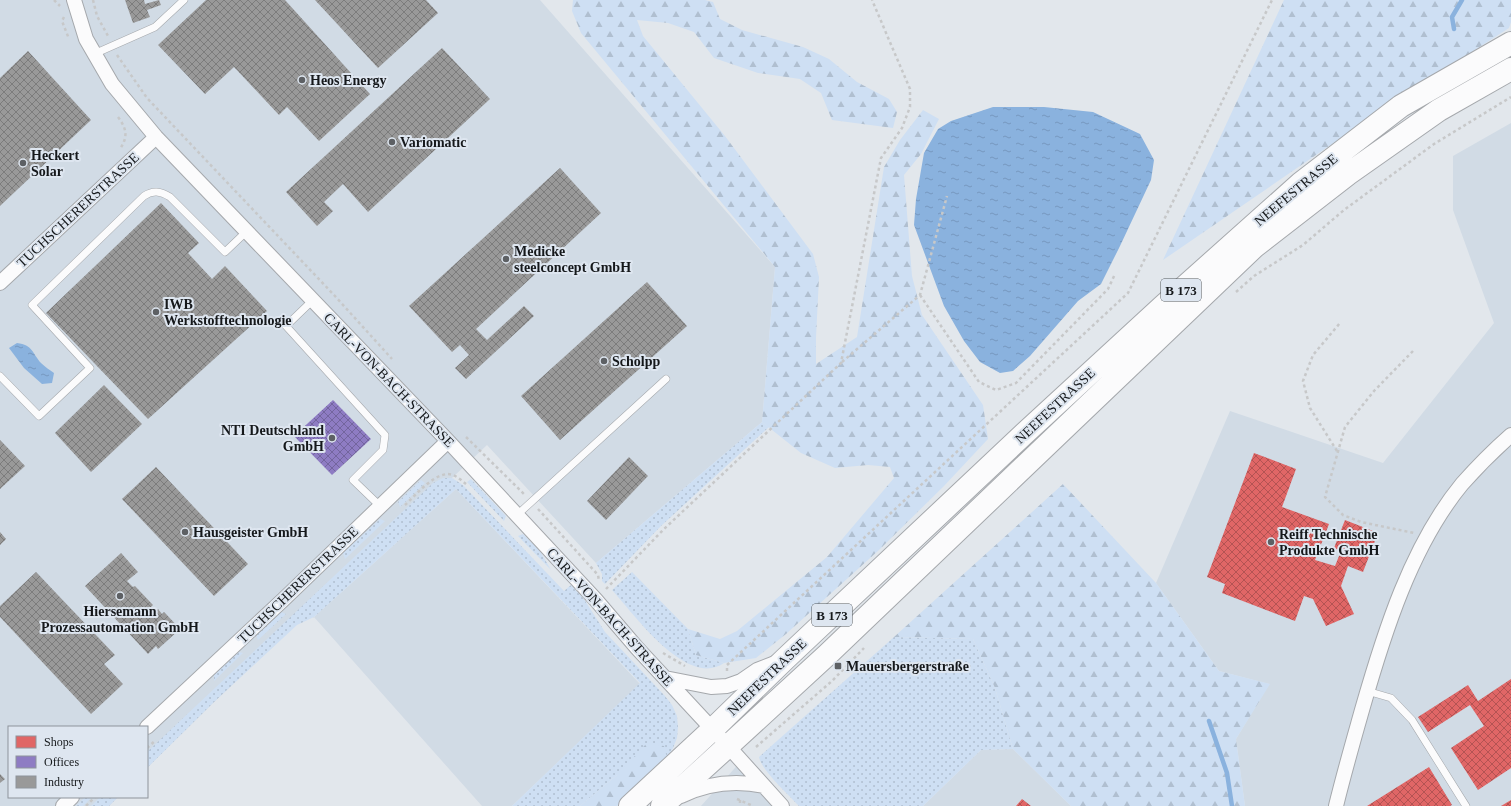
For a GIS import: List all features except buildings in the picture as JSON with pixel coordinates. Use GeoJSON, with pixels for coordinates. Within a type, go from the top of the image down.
{"type":"FeatureCollection","features":[{"type":"Feature","properties":{"kind":"main road","name":"NEEFESTRASSE"},"geometry":{"type":"LineString","coordinates":[[630,806],[1151,317],[1301,183],[1401,106],[1511,43]]}},
{"type":"Feature","properties":{"kind":"main road","name":"NEEFESTRASSE"},"geometry":{"type":"LineString","coordinates":[[664,805],[827,655],[1254,248],[1348,174],[1439,110],[1511,69]]}},
{"type":"Feature","properties":{"kind":"street","name":"CARL-VON-BACH-STRASSE"},"geometry":{"type":"LineString","coordinates":[[74,0],[86,39],[112,84],[156,136],[448,441],[596,600],[637,648],[728,746]]}},
{"type":"Feature","properties":{"kind":"street","name":"TUCHSCHERERSTRASSE"},"geometry":{"type":"LineString","coordinates":[[0,283],[156,136]]}},
{"type":"Feature","properties":{"kind":"street"},"geometry":{"type":"LineString","coordinates":[[1336,806],[1367,691],[1392,612],[1419,554],[1430,532],[1462,485],[1493,451],[1511,435]]}},
{"type":"Feature","properties":{"kind":"street","name":"TUCHSCHERERSTRASSE"},"geometry":{"type":"LineString","coordinates":[[148,726],[284,599],[448,441]]}},
{"type":"Feature","properties":{"kind":"street"},"geometry":{"type":"LineString","coordinates":[[665,678],[711,687],[727,686],[741,681],[757,670],[785,659]]}},
{"type":"Feature","properties":{"kind":"street"},"geometry":{"type":"LineString","coordinates":[[728,746],[782,806]]}},
{"type":"Feature","properties":{"kind":"street"},"geometry":{"type":"LineString","coordinates":[[664,805],[697,788],[711,785],[747,782],[764,786]]}},
{"type":"Feature","properties":{"kind":"street"},"geometry":{"type":"LineString","coordinates":[[63,806],[71,798]]}},
{"type":"Feature","properties":{"kind":"lane"},"geometry":{"type":"LineString","coordinates":[[94,54],[155,27],[184,0]]}},
{"type":"Feature","properties":{"kind":"lane"},"geometry":{"type":"LineString","coordinates":[[0,376],[39,416],[90,368],[32,305],[149,192],[155,191],[170,197],[225,252],[247,231]]}},
{"type":"Feature","properties":{"kind":"lane"},"geometry":{"type":"LineString","coordinates":[[313,300],[286,326],[385,435],[384,450],[353,480],[380,506]]}},
{"type":"Feature","properties":{"kind":"lane"},"geometry":{"type":"LineString","coordinates":[[517,515],[666,379]]}},
{"type":"Feature","properties":{"kind":"lane"},"geometry":{"type":"LineString","coordinates":[[1367,691],[1391,698],[1412,720],[1466,806]]}},
{"type":"Feature","properties":{"kind":"path"},"geometry":{"type":"LineString","coordinates":[[54,0],[60,6],[65,15],[62,20],[71,42]]}},
{"type":"Feature","properties":{"kind":"path"},"geometry":{"type":"LineString","coordinates":[[93,0],[97,16],[120,60],[147,98],[395,362]]}},
{"type":"Feature","properties":{"kind":"path"},"geometry":{"type":"LineString","coordinates":[[841,363],[881,158],[902,128],[910,107],[910,89],[872,0]]}},
{"type":"Feature","properties":{"kind":"path"},"geometry":{"type":"LineString","coordinates":[[720,672],[727,672],[727,665],[1128,292],[1272,0]]}},
{"type":"Feature","properties":{"kind":"path"},"geometry":{"type":"LineString","coordinates":[[1233,295],[1254,276],[1302,245],[1391,174],[1434,144],[1511,97]]}},
{"type":"Feature","properties":{"kind":"path"},"geometry":{"type":"LineString","coordinates":[[115,153],[121,147],[125,138],[125,126],[116,114]]}},
{"type":"Feature","properties":{"kind":"path"},"geometry":{"type":"LineString","coordinates":[[606,589],[664,529],[841,363],[920,295],[947,196]]}},
{"type":"Feature","properties":{"kind":"path"},"geometry":{"type":"LineString","coordinates":[[920,295],[979,382],[996,390],[1016,383],[1108,290],[1115,274]]}},
{"type":"Feature","properties":{"kind":"path"},"geometry":{"type":"LineString","coordinates":[[1337,451],[1310,408],[1303,381],[1313,355],[1340,323]]}},
{"type":"Feature","properties":{"kind":"path"},"geometry":{"type":"LineString","coordinates":[[1413,351],[1374,391],[1345,427],[1325,497],[1343,515],[1361,522],[1414,533],[1430,532]]}},
{"type":"Feature","properties":{"kind":"path"},"geometry":{"type":"LineString","coordinates":[[465,436],[531,502],[598,575],[599,582],[611,595]]}},
{"type":"Feature","properties":{"kind":"path"},"geometry":{"type":"LineString","coordinates":[[405,506],[432,480],[442,475],[453,475],[470,489]]}},
{"type":"Feature","properties":{"kind":"path"},"geometry":{"type":"LineString","coordinates":[[769,738],[832,681],[866,646]]}},
{"type":"Feature","properties":{"kind":"path"},"geometry":{"type":"LineString","coordinates":[[658,647],[664,653],[686,667]]}},
{"type":"Feature","properties":{"kind":"path"},"geometry":{"type":"LineString","coordinates":[[148,747],[160,736]]}},
{"type":"Feature","properties":{"kind":"path"},"geometry":{"type":"LineString","coordinates":[[86,806],[94,798]]}},
{"type":"Feature","properties":{"kind":"path"},"geometry":{"type":"LineString","coordinates":[[740,800],[740,806]]}},
{"type":"Feature","properties":{"kind":"shaded area"},"geometry":{"type":"Polygon","coordinates":[[[0,0],[540,0],[775,267],[762,422],[596,563],[487,445],[214,702],[148,767],[148,726],[8,726],[8,798],[117,798],[109,806],[0,806],[0,0]]]}},
{"type":"Feature","properties":{"kind":"shaded area"},"geometry":{"type":"Polygon","coordinates":[[[1511,123],[1511,806],[1245,806],[1236,739],[1269,684],[1219,671],[1156,583],[1230,411],[1383,463],[1494,323],[1453,210],[1453,156],[1511,123]]]}},
{"type":"Feature","properties":{"kind":"shaded area"},"geometry":{"type":"Polygon","coordinates":[[[456,489],[640,684],[512,806],[482,806],[314,617],[456,489]]]}},
{"type":"Feature","properties":{"kind":"shaded area"},"geometry":{"type":"Polygon","coordinates":[[[1013,749],[1071,806],[923,806],[981,750],[1013,749]]]}},
{"type":"Feature","properties":{"kind":"shaded area"},"geometry":{"type":"Polygon","coordinates":[[[742,760],[781,806],[701,806],[742,760]]]}},
{"type":"Feature","properties":{"kind":"green space"},"geometry":{"type":"Polygon","coordinates":[[[573,0],[705,0],[713,2],[720,19],[742,30],[803,47],[829,59],[857,82],[889,99],[897,112],[893,128],[832,120],[821,93],[800,79],[758,73],[714,58],[694,32],[668,23],[637,20],[643,36],[725,136],[813,254],[819,277],[816,364],[857,337],[884,167],[900,140],[923,110],[939,119],[921,154],[904,175],[912,276],[922,315],[983,405],[988,439],[944,486],[879,550],[786,634],[756,658],[724,663],[696,655],[688,629],[720,639],[737,631],[827,557],[894,478],[890,467],[868,465],[835,468],[801,453],[762,422],[775,267],[581,33],[572,11],[573,0]]]}},
{"type":"Feature","properties":{"kind":"green space"},"geometry":{"type":"Polygon","coordinates":[[[1284,0],[1511,0],[1511,22],[1509,28],[1386,107],[1163,260],[1284,0]]]}},
{"type":"Feature","properties":{"kind":"green space"},"geometry":{"type":"Polygon","coordinates":[[[762,422],[769,427],[661,526],[605,584],[602,581],[602,574],[596,563],[762,422]]]}},
{"type":"Feature","properties":{"kind":"green space"},"geometry":{"type":"Polygon","coordinates":[[[443,478],[452,478],[463,485],[564,591],[571,585],[584,599],[605,632],[672,705],[677,716],[677,738],[667,758],[617,775],[580,806],[512,806],[640,683],[456,489],[314,617],[297,625],[214,702],[148,767],[148,751],[433,483],[443,478]]]}},
{"type":"Feature","properties":{"kind":"green space"},"geometry":{"type":"Polygon","coordinates":[[[471,479],[506,516],[504,521],[467,482],[471,479]]]}},
{"type":"Feature","properties":{"kind":"green space"},"geometry":{"type":"Polygon","coordinates":[[[421,480],[425,483],[400,507],[398,502],[421,480]]]}},
{"type":"Feature","properties":{"kind":"green space"},"geometry":{"type":"Polygon","coordinates":[[[1063,484],[1156,583],[1219,671],[1270,684],[1236,739],[1245,806],[1071,806],[1013,749],[995,688],[973,639],[894,637],[1063,484]]]}},
{"type":"Feature","properties":{"kind":"green space"},"geometry":{"type":"Polygon","coordinates":[[[380,519],[385,521],[345,559],[343,553],[380,519]]]}},
{"type":"Feature","properties":{"kind":"green space"},"geometry":{"type":"Polygon","coordinates":[[[523,534],[540,551],[551,570],[518,536],[523,534]]]}},
{"type":"Feature","properties":{"kind":"green space"},"geometry":{"type":"Polygon","coordinates":[[[632,572],[688,629],[696,655],[724,663],[709,668],[694,666],[678,658],[662,645],[612,590],[632,572]]]}},
{"type":"Feature","properties":{"kind":"green space"},"geometry":{"type":"Polygon","coordinates":[[[281,612],[286,614],[258,640],[256,635],[281,612]]]}},
{"type":"Feature","properties":{"kind":"green space"},"geometry":{"type":"Polygon","coordinates":[[[894,637],[973,639],[995,688],[1013,749],[981,750],[923,806],[799,806],[770,776],[761,763],[759,757],[894,637]]]}},
{"type":"Feature","properties":{"kind":"green space"},"geometry":{"type":"Polygon","coordinates":[[[239,652],[243,653],[214,681],[214,675],[239,652]]]}},
{"type":"Feature","properties":{"kind":"green space"},"geometry":{"type":"Polygon","coordinates":[[[647,743],[664,746],[667,758],[617,806],[580,806],[617,775],[647,743]]]}},
{"type":"Feature","properties":{"kind":"green space"},"geometry":{"type":"Polygon","coordinates":[[[84,798],[91,798],[83,806],[76,806],[84,798]]]}},
{"type":"Feature","properties":{"kind":"green space"},"geometry":{"type":"Polygon","coordinates":[[[99,798],[117,798],[109,806],[91,806],[99,798]]]}},
{"type":"Feature","properties":{"kind":"water"},"geometry":{"type":"Polygon","coordinates":[[[993,107],[1044,107],[1093,112],[1140,134],[1154,160],[1151,180],[1101,284],[1078,301],[1030,356],[1013,371],[1000,373],[980,362],[964,341],[944,306],[914,225],[916,199],[924,153],[938,129],[951,121],[993,107]]]}},
{"type":"Feature","properties":{"kind":"water"},"geometry":{"type":"Polygon","coordinates":[[[17,343],[22,344],[32,350],[41,363],[54,373],[52,383],[42,384],[24,368],[9,348],[17,343]]]}},
{"type":"Feature","properties":{"kind":"waterway"},"geometry":{"type":"LineString","coordinates":[[1454,29],[1452,17],[1462,0]]}},
{"type":"Feature","properties":{"kind":"waterway"},"geometry":{"type":"LineString","coordinates":[[1209,721],[1227,773],[1232,806]]}},
{"type":"Feature","properties":{"kind":"place","name":"Heos Energy"},"geometry":{"type":"Point","coordinates":[302,80]}},
{"type":"Feature","properties":{"kind":"place","name":"Variomatic"},"geometry":{"type":"Point","coordinates":[392,142]}},
{"type":"Feature","properties":{"kind":"place","name":"Heckert Solar"},"geometry":{"type":"Point","coordinates":[23,163]}},
{"type":"Feature","properties":{"kind":"place","name":"Medicke steelconcept GmbH"},"geometry":{"type":"Point","coordinates":[506,259]}},
{"type":"Feature","properties":{"kind":"place","name":"IWB Werkstofftechnologie"},"geometry":{"type":"Point","coordinates":[156,312]}},
{"type":"Feature","properties":{"kind":"place","name":"Scholpp"},"geometry":{"type":"Point","coordinates":[604,361]}},
{"type":"Feature","properties":{"kind":"place","name":"NTI Deutschland GmbH"},"geometry":{"type":"Point","coordinates":[332,438]}},
{"type":"Feature","properties":{"kind":"place","name":"Hausgeister GmbH"},"geometry":{"type":"Point","coordinates":[185,532]}},
{"type":"Feature","properties":{"kind":"place","name":"Reiff Technische Produkte GmbH"},"geometry":{"type":"Point","coordinates":[1271,542]}},
{"type":"Feature","properties":{"kind":"place","name":"Hiersemann Prozessautomation GmbH"},"geometry":{"type":"Point","coordinates":[120,596]}},
{"type":"Feature","properties":{"kind":"place","name":"Mauersbergerstraße"},"geometry":{"type":"Point","coordinates":[838,666]}}]}
